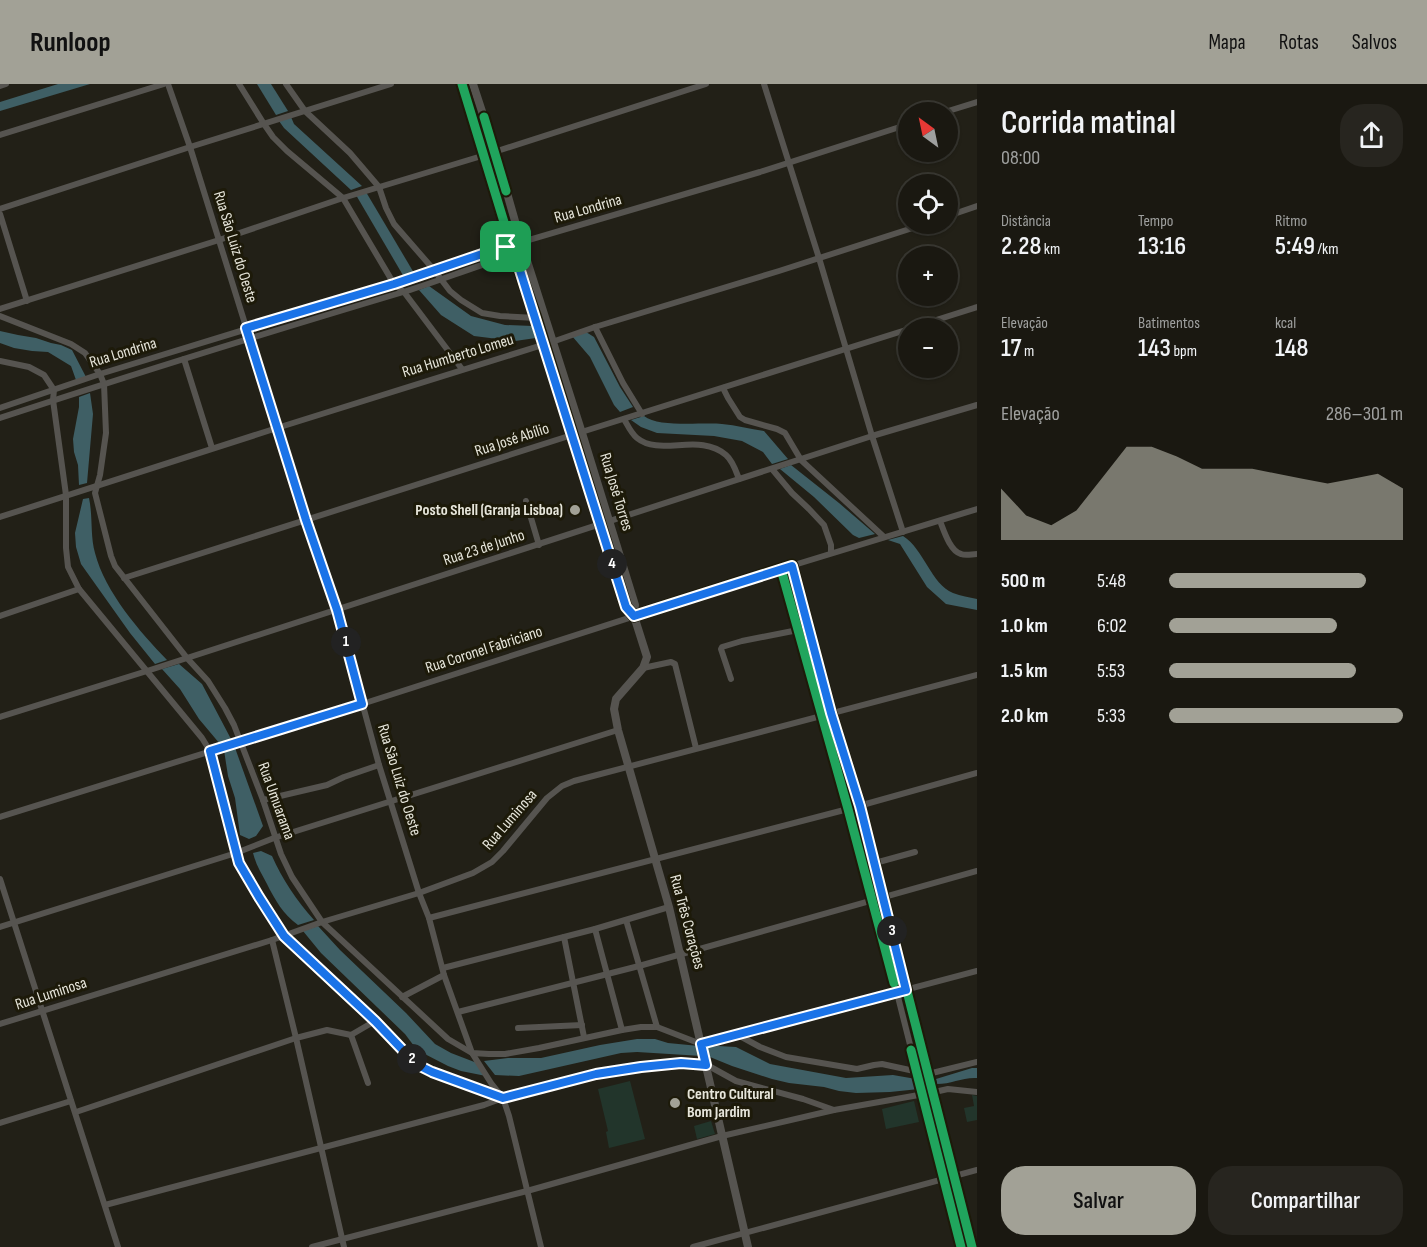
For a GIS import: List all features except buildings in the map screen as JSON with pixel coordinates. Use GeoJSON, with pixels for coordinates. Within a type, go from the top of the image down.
{"type":"FeatureCollection","features":[{"type":"Feature","properties":{"kind":"street"},"geometry":{"type":"LineString","coordinates":[[0,86],[6,84]]}},
{"type":"Feature","properties":{"kind":"street"},"geometry":{"type":"LineString","coordinates":[[0,135],[166,84]]}},
{"type":"Feature","properties":{"kind":"street","name":"Rua São Luiz do Oeste"},"geometry":{"type":"LineString","coordinates":[[166,84],[190,147],[306,520],[337,610],[379,765],[429,918],[443,971],[472,1053],[490,1083],[503,1098]]}},
{"type":"Feature","properties":{"kind":"street"},"geometry":{"type":"LineString","coordinates":[[239,84],[273,137],[343,198],[394,284],[404,292],[462,369]]}},
{"type":"Feature","properties":{"kind":"street"},"geometry":{"type":"LineString","coordinates":[[286,84],[305,111],[350,153],[380,187],[386,208],[394,224],[461,300],[482,313],[536,318]]}},
{"type":"Feature","properties":{"kind":"street"},"geometry":{"type":"LineString","coordinates":[[0,209],[391,84]]}},
{"type":"Feature","properties":{"kind":"street","name":"Rua José Torres"},"geometry":{"type":"LineString","coordinates":[[462,84],[516,243],[524,252],[572,435],[626,607],[634,616]]}},
{"type":"Feature","properties":{"kind":"street","name":"Rua José Torres"},"geometry":{"type":"LineString","coordinates":[[473,84],[495,151],[516,243],[514,255],[536,318],[548,343],[582,433],[635,605],[634,616]]}},
{"type":"Feature","properties":{"kind":"street"},"geometry":{"type":"LineString","coordinates":[[0,309],[706,84]]}},
{"type":"Feature","properties":{"kind":"street"},"geometry":{"type":"LineString","coordinates":[[764,84],[903,532]]}},
{"type":"Feature","properties":{"kind":"street"},"geometry":{"type":"LineString","coordinates":[[958,108],[977,102]]}},
{"type":"Feature","properties":{"kind":"street","name":"Rua Londrina"},"geometry":{"type":"LineString","coordinates":[[0,408],[100,374],[394,284],[516,243],[789,163],[898,128]]}},
{"type":"Feature","properties":{"kind":"street"},"geometry":{"type":"LineString","coordinates":[[958,213],[977,207]]}},
{"type":"Feature","properties":{"kind":"street"},"geometry":{"type":"LineString","coordinates":[[0,214],[27,301]]}},
{"type":"Feature","properties":{"kind":"street","name":"Rua Humberto Lomeu"},"geometry":{"type":"LineString","coordinates":[[0,517],[898,233]]}},
{"type":"Feature","properties":{"kind":"street","name":"Rua Londrina"},"geometry":{"type":"LineString","coordinates":[[1,417],[249,338],[404,292],[524,252]]}},
{"type":"Feature","properties":{"kind":"street","name":"Rua José Abílio"},"geometry":{"type":"LineString","coordinates":[[944,318],[977,307]]}},
{"type":"Feature","properties":{"kind":"street","name":"Rua Umuarama"},"geometry":{"type":"LineString","coordinates":[[0,316],[71,344],[85,353],[100,374],[105,384],[106,433],[95,493],[115,566],[187,658],[208,681],[225,708],[234,725],[263,800],[274,838],[292,877],[322,922],[448,1039],[472,1053],[505,1054],[641,1027],[657,1027],[701,1044]]}},
{"type":"Feature","properties":{"kind":"street"},"geometry":{"type":"LineString","coordinates":[[595,327],[623,383],[642,414]]}},
{"type":"Feature","properties":{"kind":"street","name":"Rua José Abílio"},"geometry":{"type":"LineString","coordinates":[[124,578],[898,333]]}},
{"type":"Feature","properties":{"kind":"street"},"geometry":{"type":"LineString","coordinates":[[184,359],[212,448]]}},
{"type":"Feature","properties":{"kind":"street"},"geometry":{"type":"LineString","coordinates":[[0,361],[36,370],[44,375],[54,390],[53,400],[66,495],[68,567],[79,589],[202,738],[210,751],[239,863],[284,936],[375,1021],[416,1064],[503,1098]]}},
{"type":"Feature","properties":{"kind":"street"},"geometry":{"type":"LineString","coordinates":[[723,388],[740,417],[784,433],[801,460],[884,537]]}},
{"type":"Feature","properties":{"kind":"street","name":"Rua 23 de Junho"},"geometry":{"type":"LineString","coordinates":[[0,717],[872,436],[977,405]]}},
{"type":"Feature","properties":{"kind":"street"},"geometry":{"type":"LineString","coordinates":[[0,408],[1,417]]}},
{"type":"Feature","properties":{"kind":"street"},"geometry":{"type":"LineString","coordinates":[[624,419],[631,432],[643,442],[663,445],[704,444],[718,449],[727,455],[739,479]]}},
{"type":"Feature","properties":{"kind":"street"},"geometry":{"type":"LineString","coordinates":[[772,469],[824,525],[831,545],[831,553]]}},
{"type":"Feature","properties":{"kind":"street"},"geometry":{"type":"LineString","coordinates":[[526,501],[539,544]]}},
{"type":"Feature","properties":{"kind":"street","name":"Rua Coronel Fabriciano"},"geometry":{"type":"LineString","coordinates":[[0,817],[362,704],[831,553],[977,509]]}},
{"type":"Feature","properties":{"kind":"street"},"geometry":{"type":"LineString","coordinates":[[940,520],[956,551],[964,555],[977,554]]}},
{"type":"Feature","properties":{"kind":"street"},"geometry":{"type":"LineString","coordinates":[[792,566],[831,713],[860,806],[972,1247]]}},
{"type":"Feature","properties":{"kind":"street"},"geometry":{"type":"LineString","coordinates":[[782,569],[897,993],[961,1247]]}},
{"type":"Feature","properties":{"kind":"street"},"geometry":{"type":"LineString","coordinates":[[0,616],[79,589]]}},
{"type":"Feature","properties":{"kind":"street"},"geometry":{"type":"LineString","coordinates":[[634,616],[646,657],[643,668],[671,662],[678,669],[696,748]]}},
{"type":"Feature","properties":{"kind":"street"},"geometry":{"type":"LineString","coordinates":[[731,679],[722,647],[798,630]]}},
{"type":"Feature","properties":{"kind":"street","name":"Rua Três Corações"},"geometry":{"type":"LineString","coordinates":[[643,668],[616,699],[614,709],[681,955],[748,1247]]}},
{"type":"Feature","properties":{"kind":"street","name":"Rua Luminosa"},"geometry":{"type":"LineString","coordinates":[[0,1024],[272,940],[322,922],[419,893],[473,873],[492,862],[503,851],[547,798],[562,786],[574,781],[977,675]]}},
{"type":"Feature","properties":{"kind":"street"},"geometry":{"type":"LineString","coordinates":[[0,927],[618,730]]}},
{"type":"Feature","properties":{"kind":"street"},"geometry":{"type":"LineString","coordinates":[[263,800],[327,785],[379,765]]}},
{"type":"Feature","properties":{"kind":"street"},"geometry":{"type":"LineString","coordinates":[[429,918],[860,806],[977,773]]}},
{"type":"Feature","properties":{"kind":"street"},"geometry":{"type":"LineString","coordinates":[[875,863],[915,852]]}},
{"type":"Feature","properties":{"kind":"street"},"geometry":{"type":"LineString","coordinates":[[458,1012],[681,955],[977,871]]}},
{"type":"Feature","properties":{"kind":"street"},"geometry":{"type":"LineString","coordinates":[[0,879],[118,1247]]}},
{"type":"Feature","properties":{"kind":"street"},"geometry":{"type":"LineString","coordinates":[[402,997],[443,971],[669,907]]}},
{"type":"Feature","properties":{"kind":"street"},"geometry":{"type":"LineString","coordinates":[[626,920],[657,1027]]}},
{"type":"Feature","properties":{"kind":"street"},"geometry":{"type":"LineString","coordinates":[[596,929],[622,1030]]}},
{"type":"Feature","properties":{"kind":"street"},"geometry":{"type":"LineString","coordinates":[[564,937],[584,1037]]}},
{"type":"Feature","properties":{"kind":"street"},"geometry":{"type":"LineString","coordinates":[[272,940],[344,1247]]}},
{"type":"Feature","properties":{"kind":"street"},"geometry":{"type":"LineString","coordinates":[[701,1044],[977,970]]}},
{"type":"Feature","properties":{"kind":"street"},"geometry":{"type":"LineString","coordinates":[[76,1112],[296,1038],[327,1030],[351,1035],[375,1021]]}},
{"type":"Feature","properties":{"kind":"street"},"geometry":{"type":"LineString","coordinates":[[518,1028],[582,1025]]}},
{"type":"Feature","properties":{"kind":"street"},"geometry":{"type":"LineString","coordinates":[[351,1035],[368,1083]]}},
{"type":"Feature","properties":{"kind":"street"},"geometry":{"type":"LineString","coordinates":[[738,1035],[786,1057],[857,1069],[879,1064],[928,1074],[977,1062]]}},
{"type":"Feature","properties":{"kind":"street"},"geometry":{"type":"LineString","coordinates":[[105,1205],[322,1149],[503,1098],[596,1074],[629,1069],[681,1063],[706,1065],[736,1081],[834,1110]]}},
{"type":"Feature","properties":{"kind":"street"},"geometry":{"type":"LineString","coordinates":[[312,1247],[527,1191],[722,1136],[834,1110],[933,1091],[948,1089],[977,1092]]}},
{"type":"Feature","properties":{"kind":"street"},"geometry":{"type":"LineString","coordinates":[[503,1098],[541,1247]]}},
{"type":"Feature","properties":{"kind":"street"},"geometry":{"type":"LineString","coordinates":[[0,1122],[71,1101]]}},
{"type":"Feature","properties":{"kind":"street"},"geometry":{"type":"LineString","coordinates":[[693,1247],[977,1170]]}},
{"type":"Feature","properties":{"kind":"green space"},"geometry":{"type":"Polygon","coordinates":[[[630,1081],[645,1139],[609,1148],[606,1132],[608,1131],[598,1089],[630,1081]]]}},
{"type":"Feature","properties":{"kind":"green space"},"geometry":{"type":"Polygon","coordinates":[[[972,1095],[977,1096],[977,1120],[967,1122],[964,1108],[974,1106],[972,1095]]]}},
{"type":"Feature","properties":{"kind":"green space"},"geometry":{"type":"Polygon","coordinates":[[[914,1101],[919,1122],[886,1129],[882,1109],[914,1101]]]}},
{"type":"Feature","properties":{"kind":"green space"},"geometry":{"type":"Polygon","coordinates":[[[711,1121],[715,1134],[697,1139],[694,1126],[711,1121]]]}},
{"type":"Feature","properties":{"kind":"water"},"geometry":{"type":"Polygon","coordinates":[[[58,84],[90,84],[0,111],[0,102],[58,84]]]}},
{"type":"Feature","properties":{"kind":"water"},"geometry":{"type":"Polygon","coordinates":[[[257,84],[271,84],[288,111],[276,115],[257,84]]]}},
{"type":"Feature","properties":{"kind":"water"},"geometry":{"type":"Polygon","coordinates":[[[291,117],[294,124],[362,186],[351,190],[284,128],[279,121],[291,117]]]}},
{"type":"Feature","properties":{"kind":"water"},"geometry":{"type":"Polygon","coordinates":[[[366,192],[414,273],[404,277],[356,195],[366,192]]]}},
{"type":"Feature","properties":{"kind":"water"},"geometry":{"type":"Polygon","coordinates":[[[429,286],[471,316],[505,325],[533,326],[536,338],[515,341],[474,336],[441,315],[419,290],[429,286]]]}},
{"type":"Feature","properties":{"kind":"water"},"geometry":{"type":"Polygon","coordinates":[[[0,331],[36,338],[72,350],[86,377],[76,380],[71,366],[48,352],[14,348],[0,343],[0,331]]]}},
{"type":"Feature","properties":{"kind":"water"},"geometry":{"type":"Polygon","coordinates":[[[586,332],[594,337],[633,407],[620,412],[614,405],[590,357],[572,336],[586,332]]]}},
{"type":"Feature","properties":{"kind":"water"},"geometry":{"type":"Polygon","coordinates":[[[90,393],[93,414],[87,483],[79,485],[73,439],[79,397],[90,393]]]}},
{"type":"Feature","properties":{"kind":"water"},"geometry":{"type":"Polygon","coordinates":[[[644,416],[660,422],[722,424],[764,431],[788,459],[772,464],[763,452],[742,441],[714,436],[657,433],[631,420],[644,416]]]}},
{"type":"Feature","properties":{"kind":"water"},"geometry":{"type":"Polygon","coordinates":[[[791,465],[875,534],[859,538],[853,535],[814,497],[780,469],[791,465]]]}},
{"type":"Feature","properties":{"kind":"water"},"geometry":{"type":"Polygon","coordinates":[[[89,498],[93,546],[100,568],[125,611],[167,660],[155,664],[81,564],[75,533],[83,499],[89,498]]]}},
{"type":"Feature","properties":{"kind":"water"},"geometry":{"type":"Polygon","coordinates":[[[903,536],[917,549],[945,588],[953,593],[977,599],[977,610],[946,604],[927,587],[900,544],[888,540],[903,536]]]}},
{"type":"Feature","properties":{"kind":"water"},"geometry":{"type":"Polygon","coordinates":[[[179,664],[202,684],[231,739],[220,744],[199,719],[180,689],[162,669],[179,664]]]}},
{"type":"Feature","properties":{"kind":"water"},"geometry":{"type":"Polygon","coordinates":[[[234,745],[263,826],[256,836],[249,839],[240,835],[235,798],[228,776],[224,750],[234,745]]]}},
{"type":"Feature","properties":{"kind":"water"},"geometry":{"type":"Polygon","coordinates":[[[261,851],[272,856],[290,890],[314,920],[298,925],[284,911],[273,896],[256,861],[253,853],[261,851]]]}},
{"type":"Feature","properties":{"kind":"water"},"geometry":{"type":"Polygon","coordinates":[[[318,926],[435,1044],[477,1063],[486,1076],[461,1071],[417,1050],[405,1034],[321,953],[303,931],[318,926]]]}},
{"type":"Feature","properties":{"kind":"water"},"geometry":{"type":"Polygon","coordinates":[[[637,1039],[655,1039],[668,1043],[699,1046],[702,1056],[621,1053],[519,1076],[495,1075],[484,1061],[541,1058],[637,1039]]]}},
{"type":"Feature","properties":{"kind":"water"},"geometry":{"type":"Polygon","coordinates":[[[736,1047],[770,1064],[846,1078],[893,1075],[916,1079],[919,1089],[856,1093],[789,1083],[710,1057],[707,1048],[736,1047]]]}},
{"type":"Feature","properties":{"kind":"water"},"geometry":{"type":"Polygon","coordinates":[[[977,1068],[977,1078],[937,1084],[936,1079],[977,1068]]]}},
{"type":"Feature","properties":{"kind":"cycle path"},"geometry":{"type":"LineString","coordinates":[[462,84],[626,607],[634,616]]}},
{"type":"Feature","properties":{"kind":"cycle path"},"geometry":{"type":"LineString","coordinates":[[484,117],[506,191]]}},
{"type":"Feature","properties":{"kind":"cycle path"},"geometry":{"type":"LineString","coordinates":[[634,616],[792,565],[831,713],[860,806],[972,1247]]}},
{"type":"Feature","properties":{"kind":"cycle path"},"geometry":{"type":"LineString","coordinates":[[781,569],[894,983]]}},
{"type":"Feature","properties":{"kind":"cycle path"},"geometry":{"type":"LineString","coordinates":[[911,1050],[961,1247]]}},
{"type":"Feature","properties":{"kind":"place","name":"Posto Shell (Granja Lisboa)"},"geometry":{"type":"Point","coordinates":[575,510]}},
{"type":"Feature","properties":{"kind":"place","name":"Centro Cultural Bom Jardim"},"geometry":{"type":"Point","coordinates":[675,1103]}},
{"type":"Feature","properties":{"kind":"route"},"geometry":{"type":"LineString","coordinates":[[512,245],[626,607],[634,616],[792,566],[831,713],[860,806],[906,990],[701,1044],[706,1065],[681,1063],[596,1074],[503,1098],[416,1064],[375,1021],[284,936],[239,863],[210,751],[362,704],[337,610],[306,520],[246,328],[394,284],[506,247],[512,245]]}}]}
